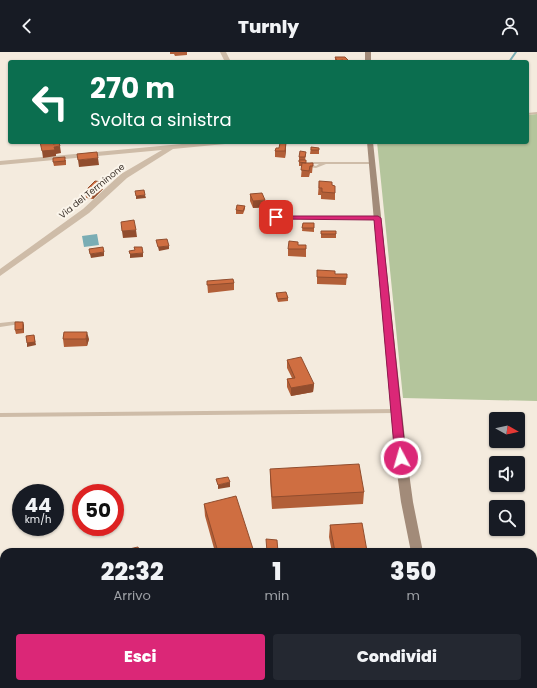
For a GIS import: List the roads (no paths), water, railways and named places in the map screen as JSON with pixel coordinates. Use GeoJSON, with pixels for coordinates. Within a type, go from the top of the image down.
{"type":"FeatureCollection","features":[{"type":"Feature","properties":{"kind":"main road"},"geometry":{"type":"LineString","coordinates":[[370,144],[401,458],[407,502],[416,548]]}},
{"type":"Feature","properties":{"kind":"street","name":"Via del Terminone"},"geometry":{"type":"LineString","coordinates":[[0,273],[86,211],[124,176],[177,144]]}},
{"type":"Feature","properties":{"kind":"street"},"geometry":{"type":"LineString","coordinates":[[0,163],[204,144]]}},
{"type":"Feature","properties":{"kind":"lane"},"geometry":{"type":"LineString","coordinates":[[325,163],[372,163]]}},
{"type":"Feature","properties":{"kind":"lane"},"geometry":{"type":"LineString","coordinates":[[276,217],[378,218]]}},
{"type":"Feature","properties":{"kind":"lane"},"geometry":{"type":"LineString","coordinates":[[0,325],[18,323]]}},
{"type":"Feature","properties":{"kind":"lane"},"geometry":{"type":"LineString","coordinates":[[0,415],[396,411]]}},
{"type":"Feature","properties":{"kind":"water"},"geometry":{"type":"Polygon","coordinates":[[[97,234],[99,245],[84,247],[82,236],[97,234]]]}},
{"type":"Feature","properties":{"kind":"waterway"},"geometry":{"type":"LineString","coordinates":[[510,60],[516,52]]}}]}
